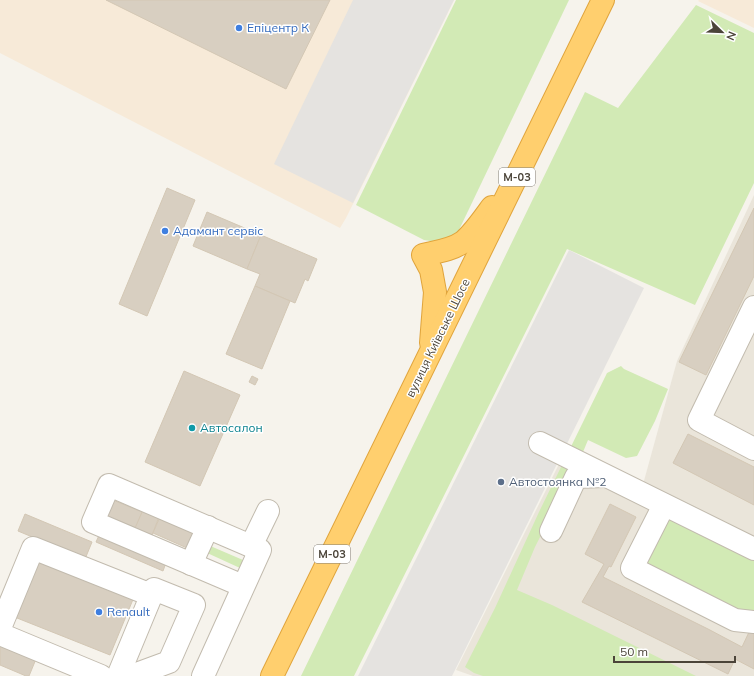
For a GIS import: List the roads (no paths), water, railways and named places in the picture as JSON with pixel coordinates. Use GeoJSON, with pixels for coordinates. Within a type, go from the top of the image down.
{"type":"FeatureCollection","features":[{"type":"Feature","properties":{"kind":"highway","name":"вулиця Київське Шосе"},"geometry":{"type":"LineString","coordinates":[[272,676],[603,0]]}},
{"type":"Feature","properties":{"kind":"highway"},"geometry":{"type":"LineString","coordinates":[[430,354],[434,292],[431,270],[423,255],[448,249],[463,242],[484,219],[525,159]]}},
{"type":"Feature","properties":{"kind":"street"},"geometry":{"type":"LineString","coordinates":[[754,307],[699,420],[754,449]]}},
{"type":"Feature","properties":{"kind":"street"},"geometry":{"type":"LineString","coordinates":[[540,443],[754,549]]}},
{"type":"Feature","properties":{"kind":"street"},"geometry":{"type":"LineString","coordinates":[[551,531],[576,477],[605,476]]}},
{"type":"Feature","properties":{"kind":"street"},"geometry":{"type":"LineString","coordinates":[[203,676],[260,550],[109,485],[93,522],[243,586]]}},
{"type":"Feature","properties":{"kind":"street"},"geometry":{"type":"LineString","coordinates":[[664,505],[632,568],[735,620],[754,622]]}},
{"type":"Feature","properties":{"kind":"street"},"geometry":{"type":"LineString","coordinates":[[251,546],[268,511]]}},
{"type":"Feature","properties":{"kind":"street"},"geometry":{"type":"LineString","coordinates":[[191,564],[208,527]]}},
{"type":"Feature","properties":{"kind":"street"},"geometry":{"type":"LineString","coordinates":[[0,628],[33,548],[151,595]]}},
{"type":"Feature","properties":{"kind":"street"},"geometry":{"type":"LineString","coordinates":[[118,676],[154,589],[194,605],[169,662],[131,676]]}},
{"type":"Feature","properties":{"kind":"street"},"geometry":{"type":"LineString","coordinates":[[0,634],[101,676]]}},
{"type":"Feature","properties":{"kind":"place","name":"Епіцентр К"},"geometry":{"type":"Point","coordinates":[239,28]}},
{"type":"Feature","properties":{"kind":"place","name":"Адамант сервіс"},"geometry":{"type":"Point","coordinates":[165,231]}},
{"type":"Feature","properties":{"kind":"place","name":"Автосалон"},"geometry":{"type":"Point","coordinates":[192,428]}},
{"type":"Feature","properties":{"kind":"place","name":"Автостоянка №2"},"geometry":{"type":"Point","coordinates":[501,482]}},
{"type":"Feature","properties":{"kind":"place","name":"Renault"},"geometry":{"type":"Point","coordinates":[99,612]}}]}
